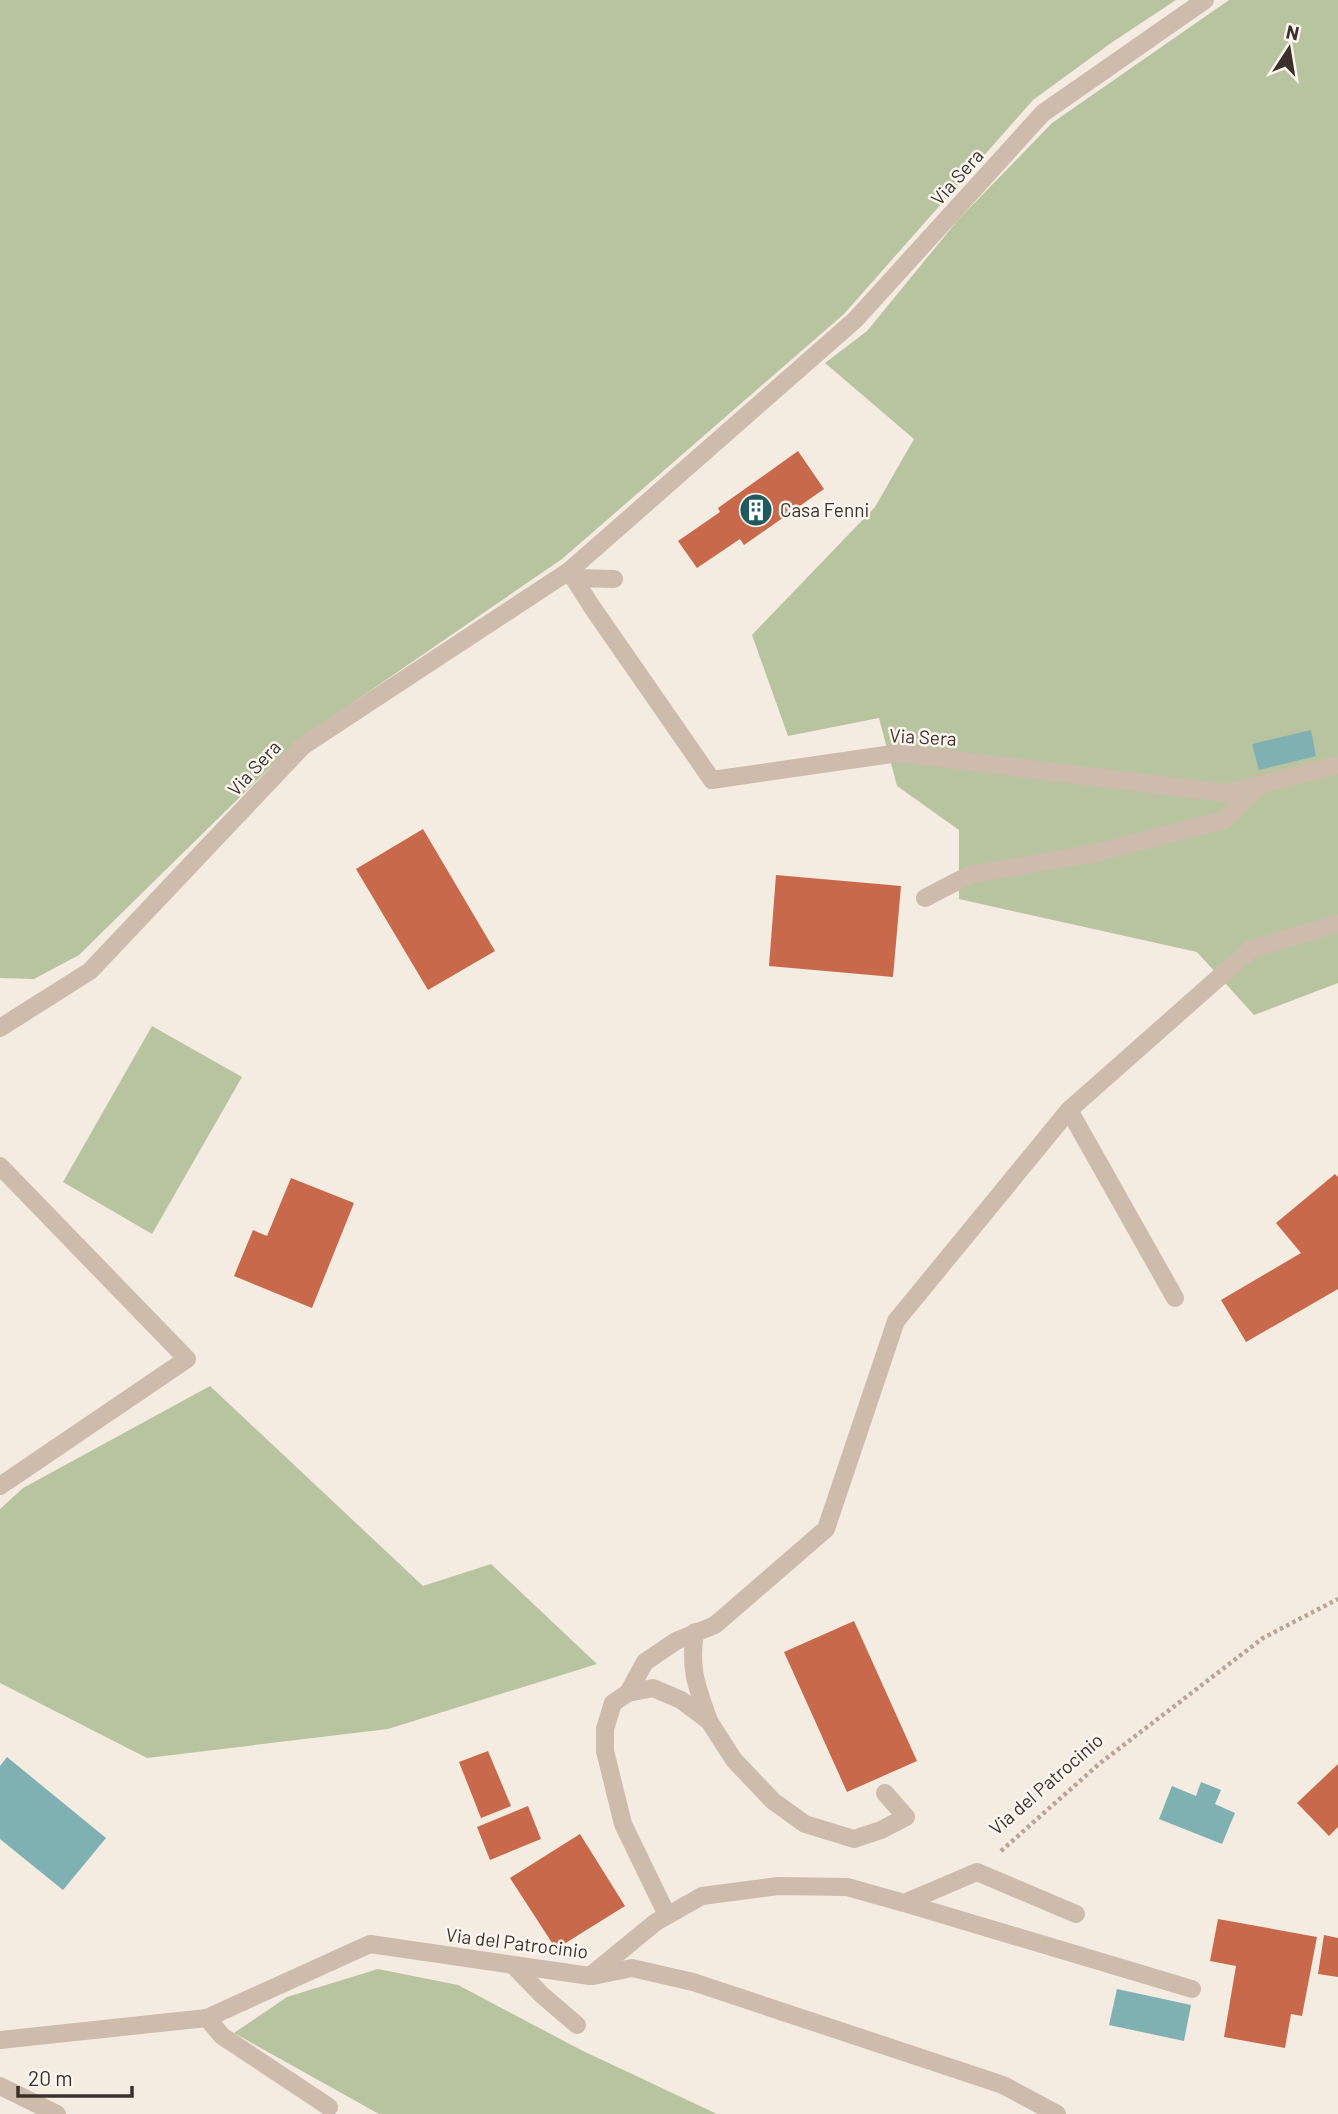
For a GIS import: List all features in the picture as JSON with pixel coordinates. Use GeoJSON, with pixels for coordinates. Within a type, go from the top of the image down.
{"type":"FeatureCollection","features":[{"type":"Feature","properties":{"kind":"street","name":"Via Sera"},"geometry":{"type":"LineString","coordinates":[[0,1028],[90,971],[303,746],[571,575],[855,320],[1043,113],[1205,0]]}},
{"type":"Feature","properties":{"kind":"street","name":"Via Sera"},"geometry":{"type":"LineString","coordinates":[[571,575],[712,779],[899,753],[1226,793],[1338,765]]}},
{"type":"Feature","properties":{"kind":"street"},"geometry":{"type":"LineString","coordinates":[[571,575],[614,579]]}},
{"type":"Feature","properties":{"kind":"street"},"geometry":{"type":"LineString","coordinates":[[925,898],[970,875],[1095,853],[1224,820],[1264,783]]}},
{"type":"Feature","properties":{"kind":"street"},"geometry":{"type":"LineString","coordinates":[[628,1693],[646,1662],[676,1641],[715,1625],[825,1529],[896,1321],[1069,1110],[1250,950],[1338,923]]}},
{"type":"Feature","properties":{"kind":"street"},"geometry":{"type":"LineString","coordinates":[[1069,1110],[1175,1298]]}},
{"type":"Feature","properties":{"kind":"street"},"geometry":{"type":"LineString","coordinates":[[0,1166],[187,1359],[0,1486]]}},
{"type":"Feature","properties":{"kind":"street"},"geometry":{"type":"LineString","coordinates":[[695,1632],[692,1653],[695,1681],[709,1721],[734,1760],[773,1801],[805,1824],[854,1839],[881,1830],[906,1817],[885,1793]]}},
{"type":"Feature","properties":{"kind":"street"},"geometry":{"type":"LineString","coordinates":[[667,1915],[623,1824],[605,1751],[605,1729],[613,1703],[628,1693],[653,1688],[681,1700],[709,1721]]}},
{"type":"Feature","properties":{"kind":"street"},"geometry":{"type":"LineString","coordinates":[[904,1903],[977,1872],[1076,1914]]}},
{"type":"Feature","properties":{"kind":"street","name":"Via del Patrocinio"},"geometry":{"type":"LineString","coordinates":[[0,2040],[207,2018],[370,1944],[590,1976],[656,1922],[702,1896],[778,1886],[847,1887],[1192,1989]]}},
{"type":"Feature","properties":{"kind":"street"},"geometry":{"type":"LineString","coordinates":[[513,1965],[576,2025]]}},
{"type":"Feature","properties":{"kind":"street"},"geometry":{"type":"LineString","coordinates":[[590,1976],[632,1968],[693,1982],[1003,2085],[1057,2114]]}},
{"type":"Feature","properties":{"kind":"street"},"geometry":{"type":"LineString","coordinates":[[207,2018],[222,2036],[329,2107]]}},
{"type":"Feature","properties":{"kind":"street"},"geometry":{"type":"LineString","coordinates":[[0,2086],[57,2114]]}},
{"type":"Feature","properties":{"kind":"path","name":"Via del Patrocinio"},"geometry":{"type":"LineString","coordinates":[[977,1872],[1099,1764],[1241,1655],[1264,1639],[1338,1599]]}},
{"type":"Feature","properties":{"kind":"green space"},"geometry":{"type":"Polygon","coordinates":[[[0,0],[1176,0],[1033,100],[844,314],[562,559],[297,741],[79,955],[34,979],[0,978],[0,0]]]}},
{"type":"Feature","properties":{"kind":"green space"},"geometry":{"type":"Polygon","coordinates":[[[1229,0],[1338,0],[1338,983],[1254,1015],[1197,952],[959,899],[959,830],[897,786],[879,718],[788,736],[752,635],[875,507],[914,439],[825,363],[867,331],[958,220],[1052,123],[1229,0]]]}},
{"type":"Feature","properties":{"kind":"green space"},"geometry":{"type":"Polygon","coordinates":[[[152,1026],[242,1077],[152,1234],[63,1182],[152,1026]]]}},
{"type":"Feature","properties":{"kind":"green space"},"geometry":{"type":"Polygon","coordinates":[[[210,1386],[423,1586],[491,1564],[597,1664],[388,1729],[147,1758],[0,1683],[0,1509],[23,1488],[210,1386]]]}},
{"type":"Feature","properties":{"kind":"green space"},"geometry":{"type":"Polygon","coordinates":[[[378,1969],[458,1985],[581,2050],[717,2114],[379,2114],[234,2033],[287,1997],[378,1969]]]}},
{"type":"Feature","properties":{"kind":"water"},"geometry":{"type":"Polygon","coordinates":[[[1311,730],[1316,756],[1259,770],[1252,744],[1311,730]]]}},
{"type":"Feature","properties":{"kind":"water"},"geometry":{"type":"Polygon","coordinates":[[[7,1757],[106,1838],[63,1890],[0,1839],[0,1766],[7,1757]]]}},
{"type":"Feature","properties":{"kind":"water"},"geometry":{"type":"Polygon","coordinates":[[[1201,1782],[1221,1790],[1215,1804],[1235,1813],[1222,1844],[1159,1819],[1172,1786],[1196,1796],[1201,1782]]]}},
{"type":"Feature","properties":{"kind":"water"},"geometry":{"type":"Polygon","coordinates":[[[1117,1989],[1191,2005],[1184,2041],[1109,2025],[1117,1989]]]}},
{"type":"Feature","properties":{"kind":"building","name":"Casa Fenni"},"geometry":{"type":"Polygon","coordinates":[[[798,451],[824,489],[744,545],[740,539],[697,568],[678,541],[720,512],[718,508],[798,451]]]}},
{"type":"Feature","properties":{"kind":"building"},"geometry":{"type":"Polygon","coordinates":[[[423,829],[495,951],[428,990],[356,869],[423,829]]]}},
{"type":"Feature","properties":{"kind":"building"},"geometry":{"type":"Polygon","coordinates":[[[776,875],[901,886],[893,977],[769,966],[776,875]]]}},
{"type":"Feature","properties":{"kind":"building"},"geometry":{"type":"Polygon","coordinates":[[[1335,1174],[1338,1177],[1338,1289],[1246,1342],[1221,1300],[1301,1253],[1276,1223],[1335,1174]]]}},
{"type":"Feature","properties":{"kind":"building"},"geometry":{"type":"Polygon","coordinates":[[[291,1178],[354,1203],[312,1308],[234,1276],[253,1230],[267,1236],[291,1178]]]}},
{"type":"Feature","properties":{"kind":"building"},"geometry":{"type":"Polygon","coordinates":[[[854,1621],[917,1761],[847,1792],[784,1652],[854,1621]]]}},
{"type":"Feature","properties":{"kind":"building"},"geometry":{"type":"Polygon","coordinates":[[[488,1751],[511,1806],[481,1818],[459,1762],[488,1751]]]}},
{"type":"Feature","properties":{"kind":"building"},"geometry":{"type":"Polygon","coordinates":[[[1338,1764],[1338,1827],[1329,1836],[1297,1803],[1338,1764]]]}},
{"type":"Feature","properties":{"kind":"building"},"geometry":{"type":"Polygon","coordinates":[[[528,1806],[541,1839],[490,1860],[477,1827],[528,1806]]]}},
{"type":"Feature","properties":{"kind":"building"},"geometry":{"type":"Polygon","coordinates":[[[580,1834],[625,1906],[556,1949],[510,1878],[580,1834]]]}},
{"type":"Feature","properties":{"kind":"building"},"geometry":{"type":"Polygon","coordinates":[[[1218,1919],[1317,1937],[1302,2016],[1291,2014],[1285,2048],[1224,2037],[1236,1966],[1210,1961],[1218,1919]]]}},
{"type":"Feature","properties":{"kind":"building"},"geometry":{"type":"Polygon","coordinates":[[[1324,1935],[1338,1938],[1338,1977],[1318,1974],[1324,1935]]]}},
{"type":"Feature","properties":{"kind":"place","name":"Casa Fenni"},"geometry":{"type":"Point","coordinates":[756,510]}}]}
